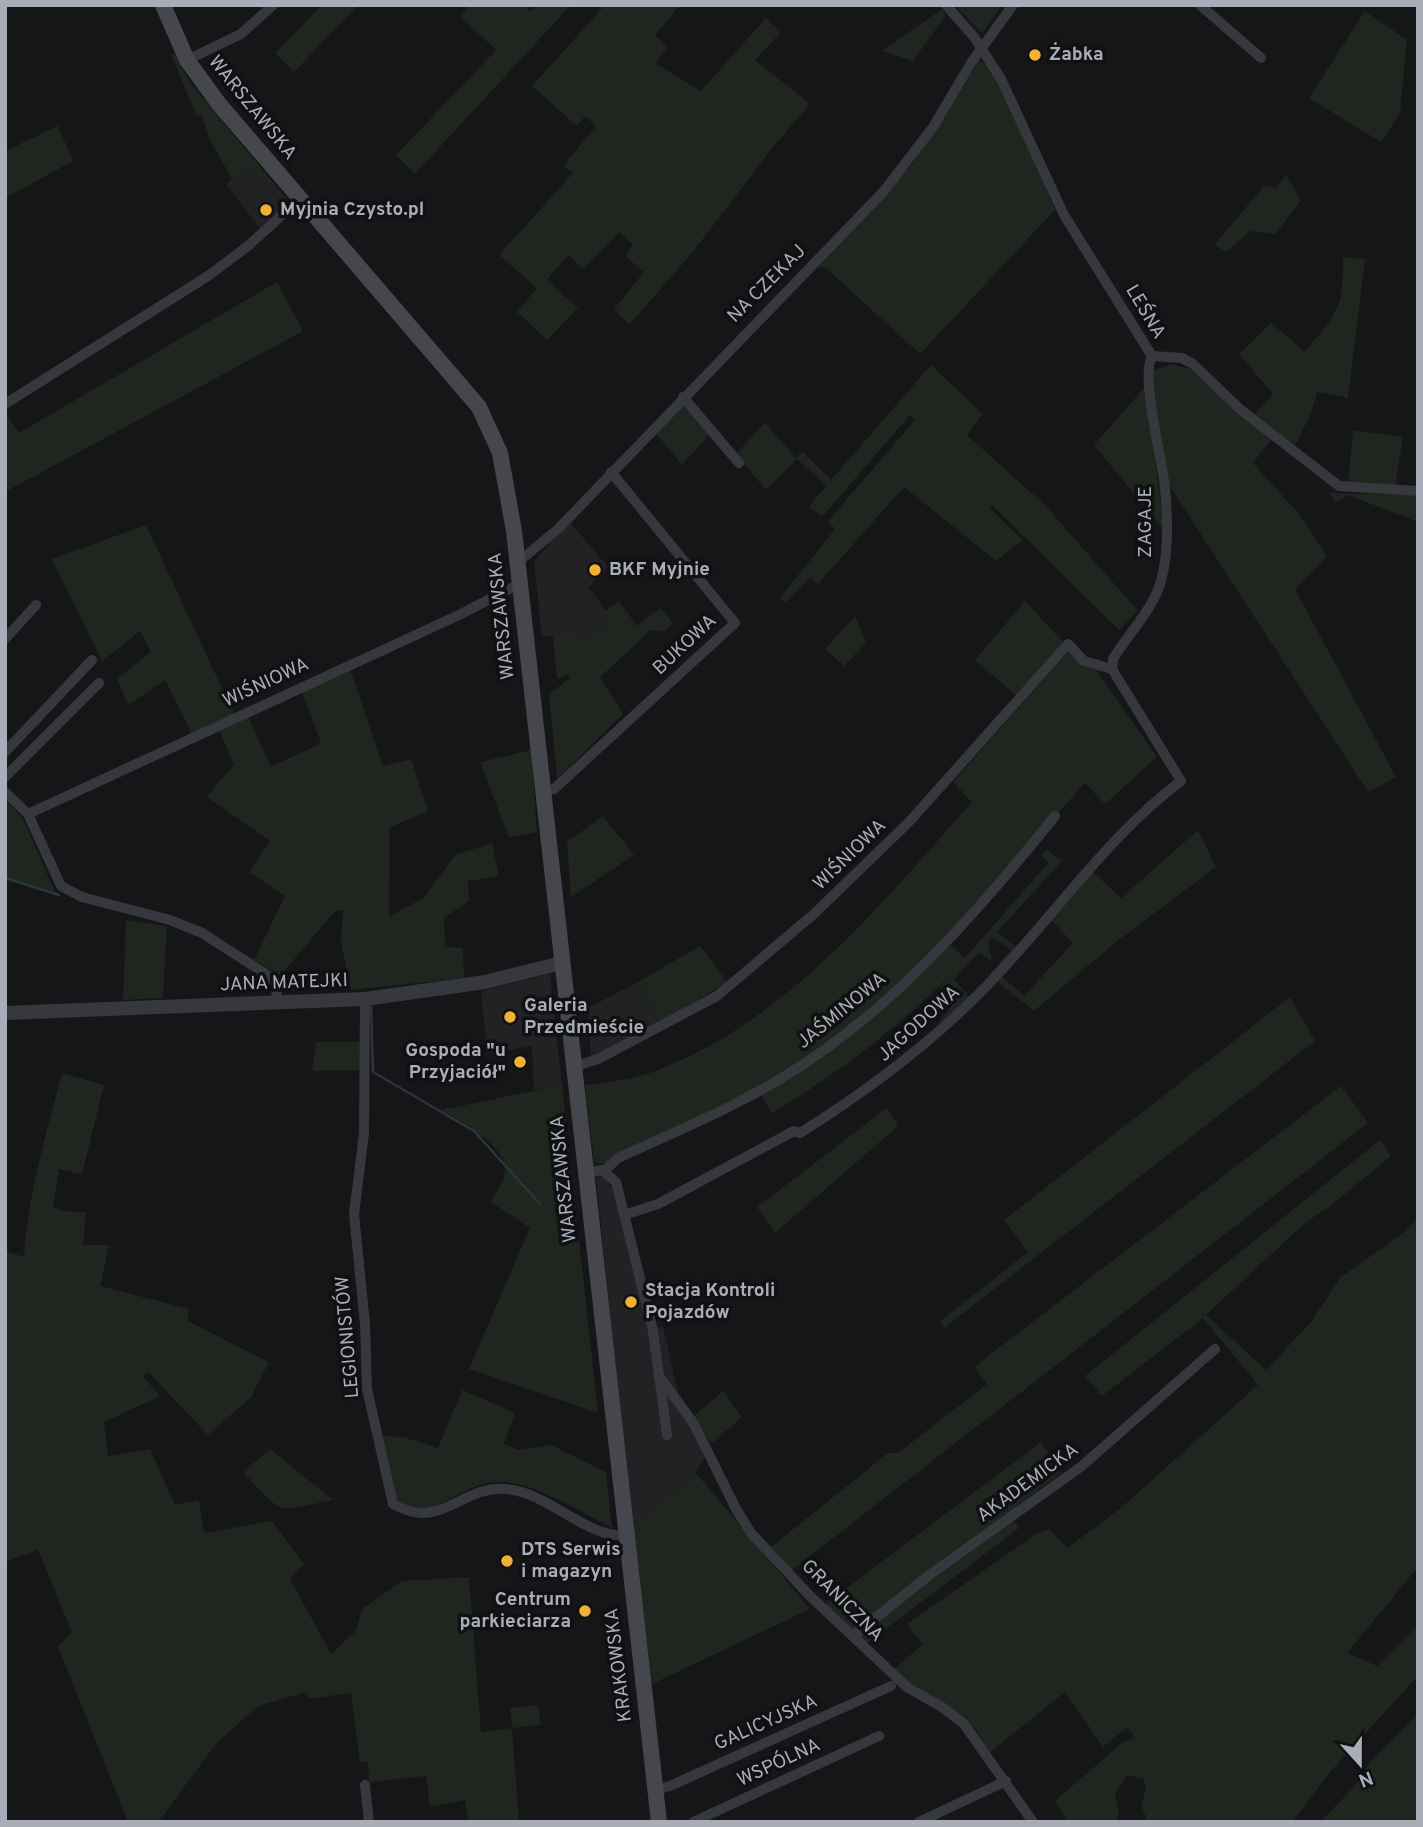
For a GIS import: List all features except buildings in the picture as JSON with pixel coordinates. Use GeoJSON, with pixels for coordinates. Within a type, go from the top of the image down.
{"type":"FeatureCollection","features":[{"type":"Feature","properties":{"kind":"main road","name":"WARSZAWSKA"},"geometry":{"type":"LineString","coordinates":[[163,5],[187,60],[219,104],[426,341],[479,407],[494,436],[503,464],[517,564],[603,1335]]}},
{"type":"Feature","properties":{"kind":"main road","name":"KRAKOWSKA"},"geometry":{"type":"LineString","coordinates":[[603,1335],[659,1822]]}},
{"type":"Feature","properties":{"kind":"street"},"geometry":{"type":"LineString","coordinates":[[187,60],[241,34],[274,5]]}},
{"type":"Feature","properties":{"kind":"street","name":"LEŚNA"},"geometry":{"type":"LineString","coordinates":[[946,5],[982,48],[1030,136],[1064,215],[1083,250],[1152,356],[1182,358],[1192,364],[1241,410],[1339,486],[1418,491]]}},
{"type":"Feature","properties":{"kind":"street","name":"NA CZEKAJ"},"geometry":{"type":"LineString","coordinates":[[517,564],[535,551],[884,191],[933,127],[982,48],[1013,5]]}},
{"type":"Feature","properties":{"kind":"street"},"geometry":{"type":"LineString","coordinates":[[1200,5],[1261,58]]}},
{"type":"Feature","properties":{"kind":"street"},"geometry":{"type":"LineString","coordinates":[[5,404],[208,276],[248,246],[300,199]]}},
{"type":"Feature","properties":{"kind":"street","name":"ZAGAJE"},"geometry":{"type":"LineString","coordinates":[[1112,669],[1112,659],[1150,606],[1161,583],[1165,559],[1165,489],[1147,376],[1152,356]]}},
{"type":"Feature","properties":{"kind":"street"},"geometry":{"type":"LineString","coordinates":[[683,397],[739,463]]}},
{"type":"Feature","properties":{"kind":"street","name":"BUKOWA"},"geometry":{"type":"LineString","coordinates":[[543,791],[554,789],[736,623],[611,472]]}},
{"type":"Feature","properties":{"kind":"street","name":"WIŚNIOWA"},"geometry":{"type":"LineString","coordinates":[[28,814],[285,693],[459,615],[519,583]]}},
{"type":"Feature","properties":{"kind":"street"},"geometry":{"type":"LineString","coordinates":[[5,639],[36,606]]}},
{"type":"Feature","properties":{"kind":"street","name":"WIŚNIOWA"},"geometry":{"type":"LineString","coordinates":[[573,1067],[598,1059],[717,996],[805,921],[909,822],[1068,644],[1084,661],[1112,669]]}},
{"type":"Feature","properties":{"kind":"street"},"geometry":{"type":"LineString","coordinates":[[5,752],[92,660]]}},
{"type":"Feature","properties":{"kind":"street","name":"JAGODOWA"},"geometry":{"type":"LineString","coordinates":[[624,1215],[658,1204],[794,1131],[800,1133],[877,1084],[946,1026],[1016,956],[1136,817],[1181,780],[1112,669]]}},
{"type":"Feature","properties":{"kind":"street"},"geometry":{"type":"LineString","coordinates":[[5,778],[99,683]]}},
{"type":"Feature","properties":{"kind":"street"},"geometry":{"type":"LineString","coordinates":[[5,792],[28,814],[51,870],[61,886],[82,897],[170,920],[202,933],[274,981],[277,1003]]}},
{"type":"Feature","properties":{"kind":"street","name":"JAŚMINOWA"},"geometry":{"type":"LineString","coordinates":[[604,1171],[618,1158],[779,1080],[853,1028],[941,948],[1055,816]]}},
{"type":"Feature","properties":{"kind":"street","name":"JANA MATEJKI"},"geometry":{"type":"LineString","coordinates":[[5,1013],[365,999],[485,982],[562,962]]}},
{"type":"Feature","properties":{"kind":"street","name":"LEGIONISTÓW"},"geometry":{"type":"LineString","coordinates":[[365,999],[364,1133],[354,1214],[366,1324],[367,1389],[393,1504],[414,1513],[428,1514],[452,1506],[482,1490],[512,1489],[552,1504],[604,1534],[626,1535]]}},
{"type":"Feature","properties":{"kind":"street"},"geometry":{"type":"LineString","coordinates":[[585,1173],[604,1171]]}},
{"type":"Feature","properties":{"kind":"street","name":"GRANICZNA"},"geometry":{"type":"LineString","coordinates":[[604,1171],[616,1182],[653,1331],[667,1435]]}},
{"type":"Feature","properties":{"kind":"street","name":"AKADEMICKA"},"geometry":{"type":"LineString","coordinates":[[853,1636],[928,1576],[1082,1466],[1215,1349]]}},
{"type":"Feature","properties":{"kind":"street","name":"GRANICZNA"},"geometry":{"type":"LineString","coordinates":[[659,1377],[694,1424],[736,1509],[751,1533],[908,1688],[942,1707],[964,1724],[1033,1822]]}},
{"type":"Feature","properties":{"kind":"street","name":"GALICYJSKA"},"geometry":{"type":"LineString","coordinates":[[655,1790],[670,1786],[891,1686]]}},
{"type":"Feature","properties":{"kind":"street","name":"WSPÓLNA"},"geometry":{"type":"LineString","coordinates":[[693,1822],[879,1737]]}},
{"type":"Feature","properties":{"kind":"street"},"geometry":{"type":"LineString","coordinates":[[919,1822],[1006,1781]]}},
{"type":"Feature","properties":{"kind":"street"},"geometry":{"type":"LineString","coordinates":[[365,1785],[369,1822]]}},
{"type":"Feature","properties":{"kind":"shaded area"},"geometry":{"type":"Polygon","coordinates":[[[322,5],[358,5],[294,72],[275,53],[322,5]]]}},
{"type":"Feature","properties":{"kind":"shaded area"},"geometry":{"type":"Polygon","coordinates":[[[470,5],[523,5],[530,12],[537,5],[571,5],[415,174],[396,155],[496,50],[460,16],[470,5]]]}},
{"type":"Feature","properties":{"kind":"shaded area"},"geometry":{"type":"Polygon","coordinates":[[[605,5],[680,5],[655,35],[668,48],[655,63],[701,91],[766,18],[781,32],[755,60],[810,104],[773,147],[692,253],[629,325],[614,309],[644,272],[625,256],[633,245],[619,232],[584,269],[568,255],[547,280],[578,308],[547,340],[517,312],[537,288],[499,255],[573,173],[563,166],[596,126],[585,116],[577,126],[532,86],[605,5]]]}},
{"type":"Feature","properties":{"kind":"shaded area"},"geometry":{"type":"Polygon","coordinates":[[[954,5],[1002,5],[982,33],[954,5]]]}},
{"type":"Feature","properties":{"kind":"shaded area"},"geometry":{"type":"Polygon","coordinates":[[[942,9],[946,15],[913,61],[882,51],[942,9]]]}},
{"type":"Feature","properties":{"kind":"shaded area"},"geometry":{"type":"Polygon","coordinates":[[[1365,11],[1407,40],[1400,113],[1381,142],[1309,98],[1365,11]]]}},
{"type":"Feature","properties":{"kind":"shaded area"},"geometry":{"type":"Polygon","coordinates":[[[175,53],[189,81],[290,203],[287,206],[248,166],[232,179],[209,138],[202,115],[197,116],[171,55],[175,53]]]}},
{"type":"Feature","properties":{"kind":"shaded area"},"geometry":{"type":"Polygon","coordinates":[[[979,61],[988,65],[1027,142],[1055,210],[920,354],[826,268],[818,267],[913,163],[979,61]]]}},
{"type":"Feature","properties":{"kind":"shaded area"},"geometry":{"type":"Polygon","coordinates":[[[58,126],[73,161],[5,198],[5,151],[58,126]]]}},
{"type":"Feature","properties":{"kind":"shaded area"},"geometry":{"type":"Polygon","coordinates":[[[248,166],[287,206],[260,229],[226,184],[248,166]]]}},
{"type":"Feature","properties":{"kind":"shaded area"},"geometry":{"type":"Polygon","coordinates":[[[1286,175],[1301,200],[1275,234],[1251,231],[1225,252],[1215,244],[1265,185],[1275,188],[1286,175]]]}},
{"type":"Feature","properties":{"kind":"shaded area"},"geometry":{"type":"Polygon","coordinates":[[[1343,257],[1365,259],[1348,398],[1317,392],[1311,414],[1294,447],[1254,414],[1273,394],[1239,354],[1271,323],[1305,352],[1332,318],[1340,300],[1343,257]]]}},
{"type":"Feature","properties":{"kind":"shaded area"},"geometry":{"type":"Polygon","coordinates":[[[277,282],[303,331],[5,492],[5,411],[19,433],[277,282]]]}},
{"type":"Feature","properties":{"kind":"shaded area"},"geometry":{"type":"Polygon","coordinates":[[[1171,364],[1190,369],[1272,438],[1253,463],[1299,514],[1327,556],[1295,589],[1396,777],[1368,792],[1169,485],[1151,383],[1155,370],[1171,364]]]}},
{"type":"Feature","properties":{"kind":"shaded area"},"geometry":{"type":"Polygon","coordinates":[[[931,365],[983,414],[967,435],[1044,504],[1138,611],[1119,630],[993,506],[990,508],[1023,540],[996,561],[904,487],[818,584],[810,577],[785,603],[780,598],[835,529],[828,521],[915,420],[910,415],[822,517],[809,507],[826,486],[797,459],[766,490],[736,454],[765,423],[796,458],[803,452],[831,480],[931,365]]]}},
{"type":"Feature","properties":{"kind":"shaded area"},"geometry":{"type":"Polygon","coordinates":[[[1146,386],[1164,530],[1094,445],[1146,386]]]}},
{"type":"Feature","properties":{"kind":"shaded area"},"geometry":{"type":"Polygon","coordinates":[[[683,403],[710,434],[682,465],[655,432],[683,403]]]}},
{"type":"Feature","properties":{"kind":"shaded area"},"geometry":{"type":"Polygon","coordinates":[[[1353,430],[1403,437],[1395,486],[1348,483],[1353,430]]]}},
{"type":"Feature","properties":{"kind":"shaded area"},"geometry":{"type":"Polygon","coordinates":[[[1329,493],[1418,495],[1418,522],[1348,495],[1335,503],[1329,493]]]}},
{"type":"Feature","properties":{"kind":"shaded area"},"geometry":{"type":"Polygon","coordinates":[[[569,521],[608,567],[589,587],[617,627],[582,638],[580,632],[542,637],[534,562],[569,521]]]}},
{"type":"Feature","properties":{"kind":"shaded area"},"geometry":{"type":"Polygon","coordinates":[[[146,525],[234,714],[192,734],[165,680],[128,705],[117,679],[151,652],[140,631],[102,661],[52,559],[146,525]]]}},
{"type":"Feature","properties":{"kind":"shaded area"},"geometry":{"type":"Polygon","coordinates":[[[619,601],[637,626],[660,608],[673,623],[664,632],[651,630],[600,677],[623,714],[557,779],[549,694],[570,678],[568,675],[557,679],[553,635],[581,632],[582,638],[595,636],[595,630],[616,627],[605,611],[619,601]]]}},
{"type":"Feature","properties":{"kind":"shaded area"},"geometry":{"type":"Polygon","coordinates":[[[1025,601],[1065,644],[1018,697],[975,660],[1025,601]]]}},
{"type":"Feature","properties":{"kind":"shaded area"},"geometry":{"type":"Polygon","coordinates":[[[855,616],[866,643],[844,666],[825,649],[855,616]]]}},
{"type":"Feature","properties":{"kind":"shaded area"},"geometry":{"type":"Polygon","coordinates":[[[1068,652],[1097,671],[1157,757],[1105,804],[1085,783],[937,949],[822,1049],[756,1089],[603,1164],[594,1162],[585,1085],[650,1073],[705,1048],[750,1021],[830,955],[868,918],[972,802],[953,782],[1068,652]]]}},
{"type":"Feature","properties":{"kind":"shaded area"},"geometry":{"type":"Polygon","coordinates":[[[350,669],[383,766],[411,759],[428,811],[390,827],[389,917],[423,898],[455,855],[492,843],[499,876],[468,881],[469,901],[444,918],[445,947],[463,948],[464,978],[351,990],[341,941],[343,910],[336,910],[281,975],[254,960],[285,896],[249,872],[270,841],[207,797],[234,764],[219,730],[248,717],[271,767],[321,743],[301,689],[350,669]]]}},
{"type":"Feature","properties":{"kind":"shaded area"},"geometry":{"type":"Polygon","coordinates":[[[531,750],[537,832],[509,838],[480,762],[531,750]]]}},
{"type":"Feature","properties":{"kind":"shaded area"},"geometry":{"type":"Polygon","coordinates":[[[5,800],[22,817],[57,896],[5,878],[5,800]]]}},
{"type":"Feature","properties":{"kind":"shaded area"},"geometry":{"type":"Polygon","coordinates":[[[603,816],[634,855],[571,897],[567,842],[603,816]]]}},
{"type":"Feature","properties":{"kind":"shaded area"},"geometry":{"type":"Polygon","coordinates":[[[1198,830],[1216,867],[1116,942],[1034,1011],[995,980],[1001,976],[1024,996],[1073,943],[1051,920],[1093,872],[1121,898],[1198,830]]]}},
{"type":"Feature","properties":{"kind":"shaded area"},"geometry":{"type":"Polygon","coordinates":[[[1046,849],[1062,861],[997,932],[1018,949],[992,976],[990,974],[1011,950],[993,937],[988,942],[992,961],[979,953],[954,979],[970,998],[943,1026],[940,1022],[959,994],[948,986],[945,990],[951,996],[939,1008],[934,1003],[929,1006],[927,1004],[949,977],[865,1050],[772,1113],[760,1093],[796,1073],[942,950],[951,946],[965,958],[1048,863],[1042,856],[1046,849]]]}},
{"type":"Feature","properties":{"kind":"shaded area"},"geometry":{"type":"Polygon","coordinates":[[[126,920],[167,926],[163,998],[123,1000],[126,920]]]}},
{"type":"Feature","properties":{"kind":"shaded area"},"geometry":{"type":"Polygon","coordinates":[[[700,946],[727,982],[659,1024],[640,981],[700,946]]]}},
{"type":"Feature","properties":{"kind":"shaded area"},"geometry":{"type":"Polygon","coordinates":[[[550,974],[562,1085],[534,1090],[532,1046],[487,1054],[481,991],[550,974]]]}},
{"type":"Feature","properties":{"kind":"shaded area"},"geometry":{"type":"Polygon","coordinates":[[[640,981],[659,1024],[591,1058],[588,1008],[640,981]]]}},
{"type":"Feature","properties":{"kind":"shaded area"},"geometry":{"type":"Polygon","coordinates":[[[1290,997],[1315,1041],[944,1328],[939,1322],[1028,1252],[1004,1220],[1290,997]]]}},
{"type":"Feature","properties":{"kind":"shaded area"},"geometry":{"type":"Polygon","coordinates":[[[316,1042],[360,1042],[361,1070],[312,1071],[316,1042]]]}},
{"type":"Feature","properties":{"kind":"shaded area"},"geometry":{"type":"Polygon","coordinates":[[[62,1073],[104,1085],[83,1170],[81,1174],[59,1169],[53,1207],[63,1211],[86,1212],[83,1245],[109,1245],[100,1286],[189,1309],[188,1321],[269,1362],[251,1397],[208,1435],[149,1373],[142,1375],[160,1396],[104,1422],[108,1456],[150,1449],[175,1505],[199,1500],[204,1533],[272,1521],[304,1564],[290,1579],[331,1654],[356,1631],[362,1609],[402,1581],[469,1577],[481,1732],[512,1728],[519,1822],[468,1822],[465,1800],[430,1807],[426,1776],[369,1782],[368,1762],[360,1762],[351,1693],[308,1699],[307,1692],[258,1706],[216,1744],[158,1822],[128,1822],[58,1647],[72,1632],[38,1550],[5,1562],[5,1251],[24,1257],[34,1187],[62,1073]]]}},
{"type":"Feature","properties":{"kind":"shaded area"},"geometry":{"type":"Polygon","coordinates":[[[562,1085],[598,1413],[469,1369],[530,1228],[491,1202],[505,1172],[499,1153],[481,1135],[441,1110],[562,1085]]]}},
{"type":"Feature","properties":{"kind":"shaded area"},"geometry":{"type":"Polygon","coordinates":[[[1341,1086],[1368,1123],[792,1570],[771,1547],[888,1453],[898,1453],[987,1384],[975,1367],[992,1353],[1341,1086]]]}},
{"type":"Feature","properties":{"kind":"shaded area"},"geometry":{"type":"Polygon","coordinates":[[[887,1108],[898,1126],[775,1233],[757,1207],[887,1108]]]}},
{"type":"Feature","properties":{"kind":"shaded area"},"geometry":{"type":"Polygon","coordinates":[[[1380,1140],[1391,1156],[1328,1208],[1306,1222],[1206,1315],[1266,1370],[1311,1322],[1340,1278],[1403,1233],[1418,1217],[1418,1567],[1347,1653],[1377,1666],[1418,1625],[1418,1676],[1331,1771],[1292,1822],[1148,1822],[1141,1805],[1146,1789],[1144,1779],[1127,1775],[1115,1793],[1119,1814],[1115,1822],[1068,1822],[1055,1801],[1123,1742],[1135,1738],[1127,1727],[1103,1747],[1065,1692],[989,1753],[976,1729],[890,1673],[923,1644],[907,1624],[1036,1534],[1049,1529],[1067,1548],[1122,1507],[1258,1385],[1203,1318],[1102,1396],[1085,1376],[1380,1140]]]}},
{"type":"Feature","properties":{"kind":"shaded area"},"geometry":{"type":"Polygon","coordinates":[[[596,1177],[604,1177],[613,1190],[650,1330],[663,1326],[679,1398],[706,1436],[707,1452],[696,1473],[632,1527],[596,1177]]]}},
{"type":"Feature","properties":{"kind":"shaded area"},"geometry":{"type":"Polygon","coordinates":[[[462,1390],[515,1413],[504,1444],[518,1450],[551,1445],[606,1472],[612,1528],[553,1497],[505,1482],[477,1486],[426,1511],[402,1504],[394,1496],[381,1436],[403,1437],[438,1448],[462,1390]]]}},
{"type":"Feature","properties":{"kind":"shaded area"},"geometry":{"type":"Polygon","coordinates":[[[723,1391],[742,1417],[711,1444],[694,1416],[723,1391]]]}},
{"type":"Feature","properties":{"kind":"shaded area"},"geometry":{"type":"Polygon","coordinates":[[[1041,1442],[1061,1473],[1019,1504],[1012,1518],[1019,1528],[867,1643],[824,1605],[1041,1442]]]}},
{"type":"Feature","properties":{"kind":"shaded area"},"geometry":{"type":"Polygon","coordinates":[[[270,1449],[333,1500],[289,1508],[281,1507],[266,1497],[243,1472],[270,1449]]]}},
{"type":"Feature","properties":{"kind":"shaded area"},"geometry":{"type":"Polygon","coordinates":[[[696,1473],[810,1609],[652,1684],[632,1527],[696,1473]]]}},
{"type":"Feature","properties":{"kind":"shaded area"},"geometry":{"type":"Polygon","coordinates":[[[538,1705],[541,1725],[512,1728],[510,1708],[538,1705]]]}},
{"type":"Feature","properties":{"kind":"shaded area"},"geometry":{"type":"Polygon","coordinates":[[[1418,1714],[1418,1822],[1320,1822],[1356,1785],[1369,1763],[1418,1714]]]}},
{"type":"Feature","properties":{"kind":"waterway"},"geometry":{"type":"LineString","coordinates":[[5,878],[59,895]]}},
{"type":"Feature","properties":{"kind":"waterway"},"geometry":{"type":"LineString","coordinates":[[371,1004],[373,1072],[474,1131],[540,1204]]}},
{"type":"Feature","properties":{"kind":"place","name":"Żabka"},"geometry":{"type":"Point","coordinates":[1035,55]}},
{"type":"Feature","properties":{"kind":"place","name":"Myjnia Czysto.pl"},"geometry":{"type":"Point","coordinates":[266,210]}},
{"type":"Feature","properties":{"kind":"place","name":"BKF Myjnie"},"geometry":{"type":"Point","coordinates":[595,570]}},
{"type":"Feature","properties":{"kind":"place","name":"Galeria Przedmieście"},"geometry":{"type":"Point","coordinates":[510,1017]}},
{"type":"Feature","properties":{"kind":"place","name":"Gospoda \"u Przyjaciół\""},"geometry":{"type":"Point","coordinates":[520,1062]}},
{"type":"Feature","properties":{"kind":"place","name":"Stacja Kontroli Pojazdów"},"geometry":{"type":"Point","coordinates":[631,1302]}},
{"type":"Feature","properties":{"kind":"place","name":"DTS Serwis i magazyn"},"geometry":{"type":"Point","coordinates":[507,1561]}},
{"type":"Feature","properties":{"kind":"place","name":"Centrum parkieciarza"},"geometry":{"type":"Point","coordinates":[585,1611]}}]}
